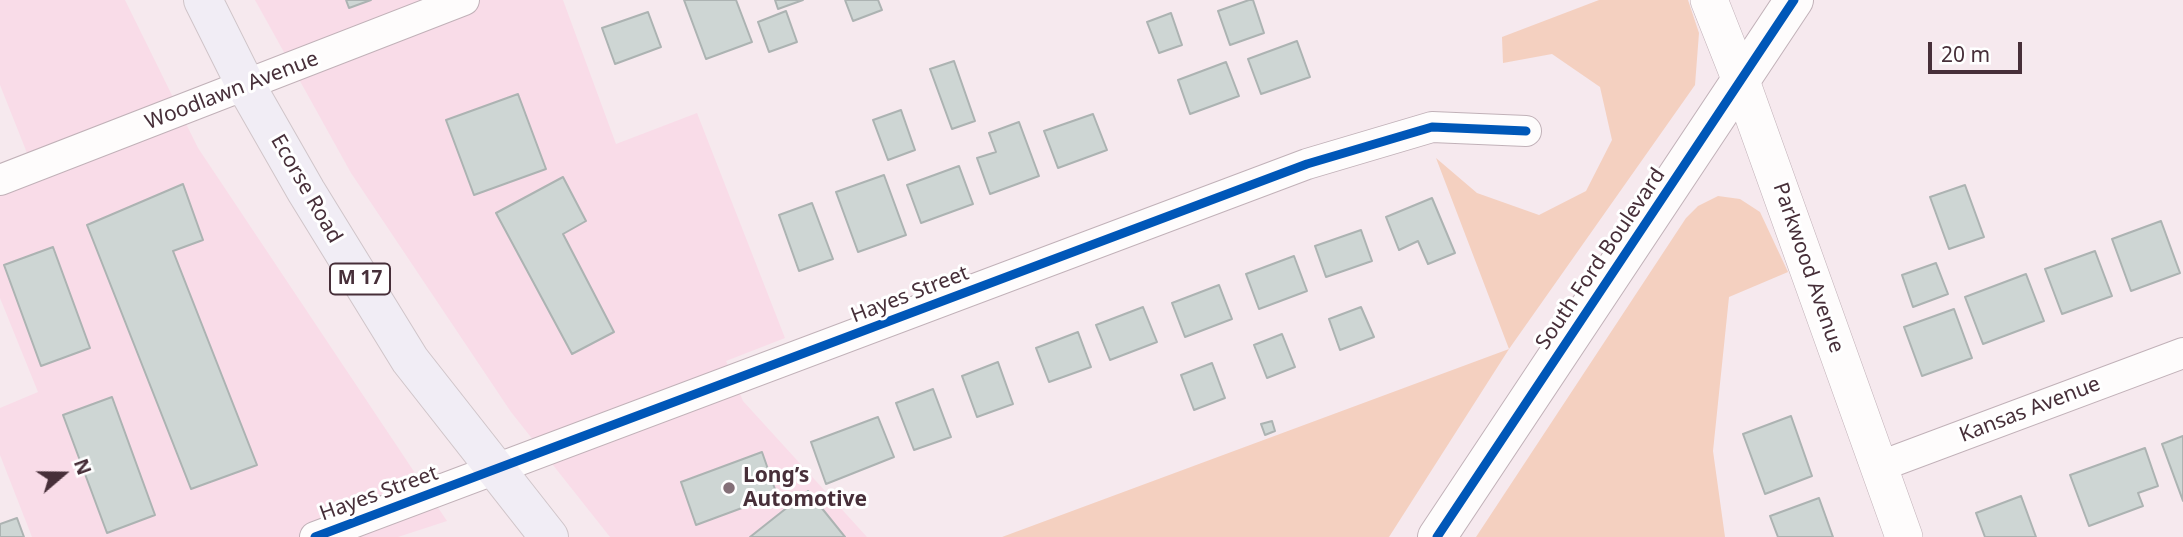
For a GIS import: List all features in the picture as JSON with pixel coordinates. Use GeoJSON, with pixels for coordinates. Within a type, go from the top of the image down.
{"type":"FeatureCollection","features":[{"type":"Feature","properties":{"kind":"main road","name":"Ecorse Road"},"geometry":{"type":"LineString","coordinates":[[202,0],[246,86],[332,235],[410,360],[549,537]]}},
{"type":"Feature","properties":{"kind":"main road","name":"South Ford Boulevard"},"geometry":{"type":"LineString","coordinates":[[1437,537],[1794,0]]}},
{"type":"Feature","properties":{"kind":"street","name":"Woodlawn Avenue"},"geometry":{"type":"LineString","coordinates":[[0,180],[464,0]]}},
{"type":"Feature","properties":{"kind":"street","name":"Parkwood Avenue"},"geometry":{"type":"LineString","coordinates":[[1709,0],[1741,81],[1904,537]]}},
{"type":"Feature","properties":{"kind":"street","name":"Hayes Street"},"geometry":{"type":"LineString","coordinates":[[314,537],[358,530],[496,470],[1307,164],[1432,127],[1526,131]]}},
{"type":"Feature","properties":{"kind":"street","name":"Kansas Avenue"},"geometry":{"type":"LineString","coordinates":[[1878,467],[2183,353]]}},
{"type":"Feature","properties":{"kind":"shaded area"},"geometry":{"type":"Polygon","coordinates":[[[0,0],[125,0],[198,148],[447,521],[398,537],[32,537],[0,455],[0,408],[38,392],[0,298],[0,164],[27,153],[0,85],[0,0]]]}},
{"type":"Feature","properties":{"kind":"shaded area"},"geometry":{"type":"Polygon","coordinates":[[[255,0],[563,0],[616,144],[697,113],[785,338],[726,361],[743,401],[867,537],[610,537],[511,412],[351,173],[255,0]]]}},
{"type":"Feature","properties":{"kind":"shaded area"},"geometry":{"type":"Polygon","coordinates":[[[1599,0],[1688,0],[1699,33],[1695,85],[1509,349],[1436,158],[1477,193],[1539,215],[1586,191],[1612,140],[1600,87],[1552,54],[1503,63],[1502,37],[1599,0]]]}},
{"type":"Feature","properties":{"kind":"shaded area"},"geometry":{"type":"Polygon","coordinates":[[[1718,196],[1740,199],[1760,212],[1788,272],[1729,297],[1713,451],[1725,537],[1476,537],[1686,218],[1698,206],[1718,196]]]}},
{"type":"Feature","properties":{"kind":"shaded area"},"geometry":{"type":"Polygon","coordinates":[[[1509,349],[1389,537],[1002,537],[1509,349]]]}},
{"type":"Feature","properties":{"kind":"building"},"geometry":{"type":"Polygon","coordinates":[[[346,0],[371,0],[349,8],[346,0]]]}},
{"type":"Feature","properties":{"kind":"building"},"geometry":{"type":"Polygon","coordinates":[[[684,0],[736,0],[752,42],[706,59],[684,0]]]}},
{"type":"Feature","properties":{"kind":"building"},"geometry":{"type":"Polygon","coordinates":[[[775,0],[803,0],[778,9],[775,0]]]}},
{"type":"Feature","properties":{"kind":"building"},"geometry":{"type":"Polygon","coordinates":[[[845,0],[878,0],[882,10],[853,21],[845,0]]]}},
{"type":"Feature","properties":{"kind":"building"},"geometry":{"type":"Polygon","coordinates":[[[1253,0],[1264,33],[1230,45],[1218,11],[1253,0]]]}},
{"type":"Feature","properties":{"kind":"building"},"geometry":{"type":"Polygon","coordinates":[[[786,11],[797,42],[769,52],[758,22],[786,11]]]}},
{"type":"Feature","properties":{"kind":"building"},"geometry":{"type":"Polygon","coordinates":[[[648,12],[661,47],[615,64],[602,28],[648,12]]]}},
{"type":"Feature","properties":{"kind":"building"},"geometry":{"type":"Polygon","coordinates":[[[1171,13],[1182,45],[1159,53],[1147,22],[1171,13]]]}},
{"type":"Feature","properties":{"kind":"building"},"geometry":{"type":"Polygon","coordinates":[[[1297,41],[1310,77],[1261,94],[1248,59],[1297,41]]]}},
{"type":"Feature","properties":{"kind":"building"},"geometry":{"type":"Polygon","coordinates":[[[954,61],[975,121],[952,129],[930,69],[954,61]]]}},
{"type":"Feature","properties":{"kind":"building"},"geometry":{"type":"Polygon","coordinates":[[[1226,62],[1239,96],[1190,114],[1178,80],[1226,62]]]}},
{"type":"Feature","properties":{"kind":"building"},"geometry":{"type":"Polygon","coordinates":[[[518,94],[546,169],[474,195],[446,120],[518,94]]]}},
{"type":"Feature","properties":{"kind":"building"},"geometry":{"type":"Polygon","coordinates":[[[901,110],[915,150],[888,160],[873,120],[901,110]]]}},
{"type":"Feature","properties":{"kind":"building"},"geometry":{"type":"Polygon","coordinates":[[[1093,114],[1107,150],[1058,168],[1044,131],[1093,114]]]}},
{"type":"Feature","properties":{"kind":"building"},"geometry":{"type":"Polygon","coordinates":[[[1019,122],[1039,176],[990,194],[977,158],[996,152],[989,133],[1019,122]]]}},
{"type":"Feature","properties":{"kind":"building"},"geometry":{"type":"Polygon","coordinates":[[[959,166],[973,204],[921,223],[907,185],[959,166]]]}},
{"type":"Feature","properties":{"kind":"building"},"geometry":{"type":"Polygon","coordinates":[[[884,175],[906,235],[858,252],[836,192],[884,175]]]}},
{"type":"Feature","properties":{"kind":"building"},"geometry":{"type":"Polygon","coordinates":[[[563,177],[586,221],[563,234],[614,332],[572,354],[496,213],[563,177]]]}},
{"type":"Feature","properties":{"kind":"building"},"geometry":{"type":"Polygon","coordinates":[[[183,184],[203,240],[173,251],[257,465],[191,489],[87,225],[183,184]]]}},
{"type":"Feature","properties":{"kind":"building"},"geometry":{"type":"Polygon","coordinates":[[[1965,185],[1984,237],[1949,249],[1930,197],[1965,185]]]}},
{"type":"Feature","properties":{"kind":"building"},"geometry":{"type":"Polygon","coordinates":[[[1432,198],[1455,253],[1428,264],[1418,241],[1399,250],[1386,217],[1432,198]]]}},
{"type":"Feature","properties":{"kind":"building"},"geometry":{"type":"Polygon","coordinates":[[[812,203],[833,259],[799,271],[779,215],[812,203]]]}},
{"type":"Feature","properties":{"kind":"building"},"geometry":{"type":"Polygon","coordinates":[[[2161,221],[2180,273],[2131,291],[2112,239],[2161,221]]]}},
{"type":"Feature","properties":{"kind":"building"},"geometry":{"type":"Polygon","coordinates":[[[1361,230],[1372,261],[1326,277],[1315,246],[1361,230]]]}},
{"type":"Feature","properties":{"kind":"building"},"geometry":{"type":"Polygon","coordinates":[[[53,247],[90,348],[41,366],[4,265],[53,247]]]}},
{"type":"Feature","properties":{"kind":"building"},"geometry":{"type":"Polygon","coordinates":[[[2095,251],[2112,296],[2062,314],[2045,269],[2095,251]]]}},
{"type":"Feature","properties":{"kind":"building"},"geometry":{"type":"Polygon","coordinates":[[[1294,256],[1307,291],[1259,309],[1246,274],[1294,256]]]}},
{"type":"Feature","properties":{"kind":"building"},"geometry":{"type":"Polygon","coordinates":[[[1936,263],[1948,294],[1913,307],[1902,275],[1936,263]]]}},
{"type":"Feature","properties":{"kind":"building"},"geometry":{"type":"Polygon","coordinates":[[[2026,274],[2044,321],[1983,344],[1965,297],[2026,274]]]}},
{"type":"Feature","properties":{"kind":"building"},"geometry":{"type":"Polygon","coordinates":[[[1219,285],[1232,319],[1185,337],[1172,303],[1219,285]]]}},
{"type":"Feature","properties":{"kind":"building"},"geometry":{"type":"Polygon","coordinates":[[[1143,307],[1157,342],[1110,360],[1096,325],[1143,307]]]}},
{"type":"Feature","properties":{"kind":"building"},"geometry":{"type":"Polygon","coordinates":[[[1361,307],[1374,337],[1340,350],[1329,319],[1361,307]]]}},
{"type":"Feature","properties":{"kind":"building"},"geometry":{"type":"Polygon","coordinates":[[[1954,309],[1972,358],[1922,376],[1904,327],[1954,309]]]}},
{"type":"Feature","properties":{"kind":"building"},"geometry":{"type":"Polygon","coordinates":[[[1078,332],[1091,367],[1049,382],[1036,348],[1078,332]]]}},
{"type":"Feature","properties":{"kind":"building"},"geometry":{"type":"Polygon","coordinates":[[[1282,334],[1295,367],[1267,378],[1254,345],[1282,334]]]}},
{"type":"Feature","properties":{"kind":"building"},"geometry":{"type":"Polygon","coordinates":[[[998,362],[1013,404],[977,417],[962,376],[998,362]]]}},
{"type":"Feature","properties":{"kind":"building"},"geometry":{"type":"Polygon","coordinates":[[[1212,363],[1225,398],[1194,410],[1181,375],[1212,363]]]}},
{"type":"Feature","properties":{"kind":"building"},"geometry":{"type":"Polygon","coordinates":[[[933,389],[951,437],[914,450],[896,403],[933,389]]]}},
{"type":"Feature","properties":{"kind":"building"},"geometry":{"type":"Polygon","coordinates":[[[112,397],[155,515],[107,533],[63,415],[112,397]]]}},
{"type":"Feature","properties":{"kind":"building"},"geometry":{"type":"Polygon","coordinates":[[[1791,416],[1812,476],[1765,494],[1743,434],[1791,416]]]}},
{"type":"Feature","properties":{"kind":"building"},"geometry":{"type":"Polygon","coordinates":[[[878,417],[894,457],[826,484],[811,442],[878,417]]]}},
{"type":"Feature","properties":{"kind":"building"},"geometry":{"type":"Polygon","coordinates":[[[1272,421],[1275,431],[1265,435],[1261,424],[1272,421]]]}},
{"type":"Feature","properties":{"kind":"building"},"geometry":{"type":"Polygon","coordinates":[[[2183,436],[2183,501],[2162,444],[2183,436]]]}},
{"type":"Feature","properties":{"kind":"building"},"geometry":{"type":"Polygon","coordinates":[[[2145,448],[2158,486],[2138,493],[2143,506],[2089,526],[2070,475],[2145,448]]]}},
{"type":"Feature","properties":{"kind":"building","name":"Long’s Automotive"},"geometry":{"type":"Polygon","coordinates":[[[762,452],[777,495],[696,525],[681,482],[762,452]]]}},
{"type":"Feature","properties":{"kind":"building"},"geometry":{"type":"Polygon","coordinates":[[[808,491],[845,537],[750,537],[808,491]]]}},
{"type":"Feature","properties":{"kind":"building"},"geometry":{"type":"Polygon","coordinates":[[[2021,496],[2036,537],[1985,537],[1976,513],[2021,496]]]}},
{"type":"Feature","properties":{"kind":"building"},"geometry":{"type":"Polygon","coordinates":[[[1819,498],[1833,537],[1778,537],[1770,516],[1819,498]]]}},
{"type":"Feature","properties":{"kind":"building"},"geometry":{"type":"Polygon","coordinates":[[[17,518],[24,537],[0,537],[0,524],[17,518]]]}},
{"type":"Feature","properties":{"kind":"cycle path"},"geometry":{"type":"LineString","coordinates":[[1437,537],[1794,0]]}},
{"type":"Feature","properties":{"kind":"cycle path"},"geometry":{"type":"LineString","coordinates":[[315,537],[1307,164],[1432,127],[1526,131]]}},
{"type":"Feature","properties":{"kind":"place","name":"Long’s Automotive"},"geometry":{"type":"Point","coordinates":[729,488]}}]}
